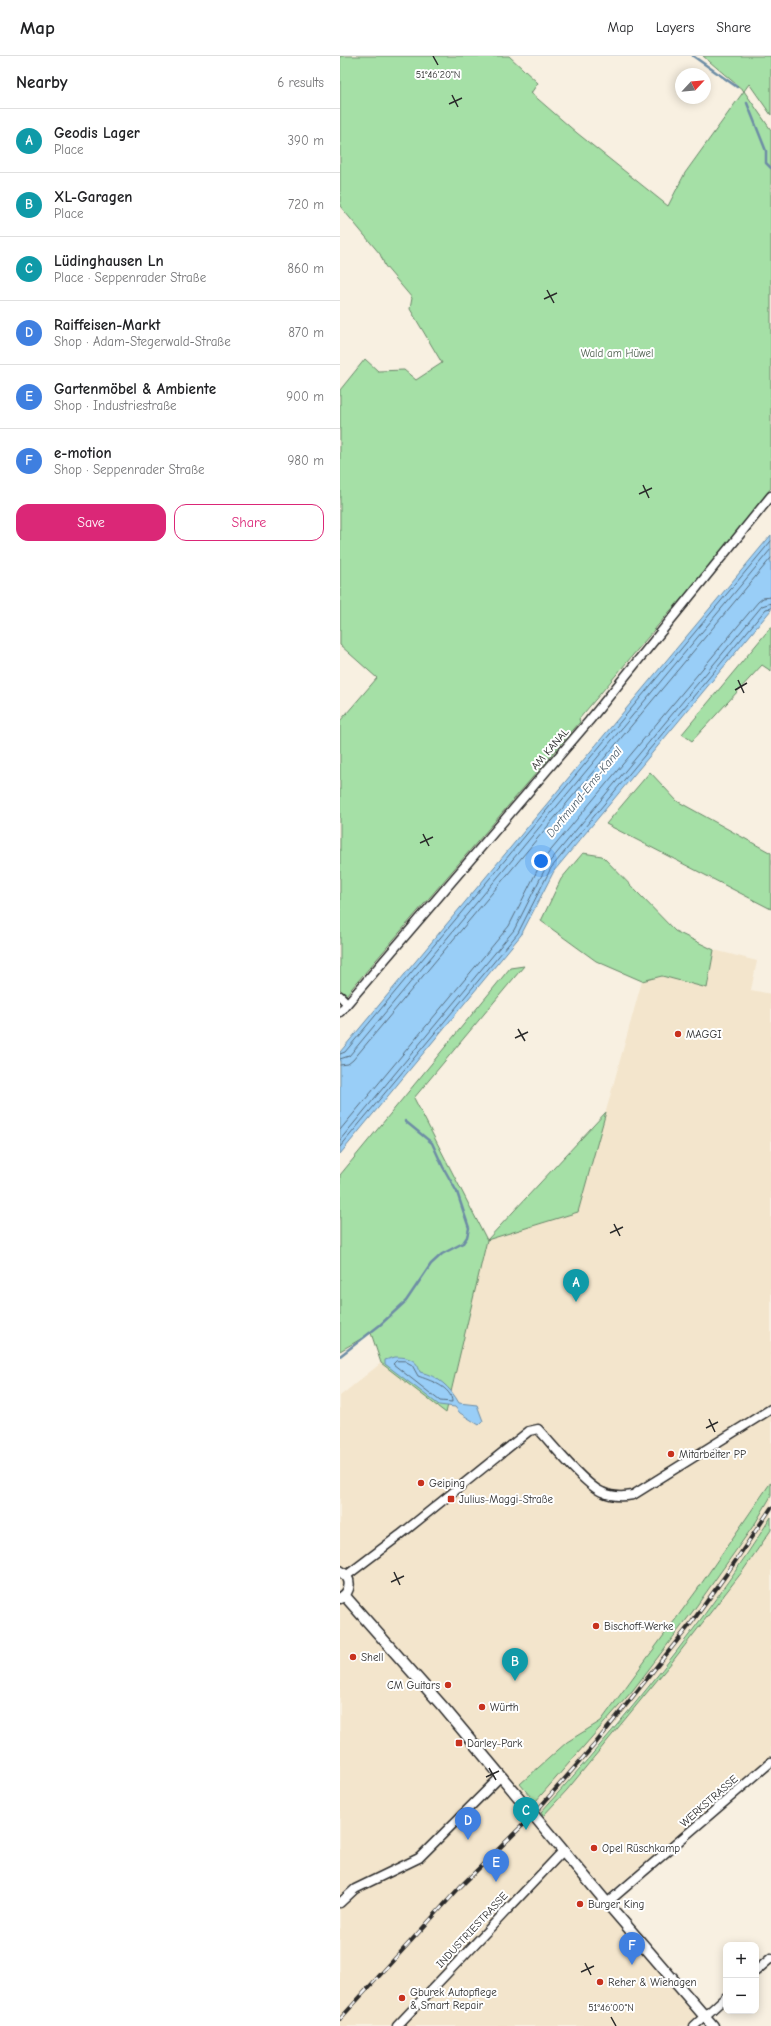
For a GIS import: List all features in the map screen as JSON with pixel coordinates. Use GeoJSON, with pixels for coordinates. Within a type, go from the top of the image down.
{"type":"FeatureCollection","features":[{"type":"Feature","properties":{"kind":"main road"},"geometry":{"type":"LineString","coordinates":[[343,1574],[349,1586],[342,1596],[423,1683],[607,1903],[713,2026]]}},
{"type":"Feature","properties":{"kind":"street","name":"AM KANAL"},"geometry":{"type":"LineString","coordinates":[[340,1012],[589,721],[771,496]]}},
{"type":"Feature","properties":{"kind":"street"},"geometry":{"type":"LineString","coordinates":[[340,996],[347,1003]]}},
{"type":"Feature","properties":{"kind":"street"},"geometry":{"type":"LineString","coordinates":[[343,1574],[400,1535],[529,1431],[538,1429],[590,1484],[602,1492],[618,1497],[632,1495],[771,1409]]}},
{"type":"Feature","properties":{"kind":"street","name":"WERKSTRASSE"},"geometry":{"type":"LineString","coordinates":[[607,1903],[771,1762]]}},
{"type":"Feature","properties":{"kind":"street"},"geometry":{"type":"LineString","coordinates":[[340,1903],[355,1890],[420,1858],[501,1776]]}},
{"type":"Feature","properties":{"kind":"street","name":"INDUSTRIESTRASSE"},"geometry":{"type":"LineString","coordinates":[[397,2026],[563,1850]]}},
{"type":"Feature","properties":{"kind":"street"},"geometry":{"type":"LineString","coordinates":[[759,1968],[771,1958]]}},
{"type":"Feature","properties":{"kind":"street"},"geometry":{"type":"LineString","coordinates":[[694,2026],[704,2015],[723,1999]]}},
{"type":"Feature","properties":{"kind":"shaded area"},"geometry":{"type":"Polygon","coordinates":[[[714,950],[757,961],[751,990],[771,994],[771,1482],[697,1590],[601,1721],[567,1742],[520,1784],[530,1799],[522,1808],[701,2015],[690,2026],[340,2026],[340,1396],[381,1363],[446,1413],[487,1240],[578,1212],[642,981],[662,976],[707,988],[714,950]]]}},
{"type":"Feature","properties":{"kind":"shaded area"},"geometry":{"type":"Polygon","coordinates":[[[771,1496],[771,1517],[718,1595],[655,1677],[541,1812],[535,1802],[633,1690],[693,1611],[756,1522],[771,1496]]]}},
{"type":"Feature","properties":{"kind":"shaded area"},"geometry":{"type":"Polygon","coordinates":[[[771,1530],[771,1757],[608,1894],[543,1816],[567,1790],[672,1662],[742,1572],[771,1530]]]}},
{"type":"Feature","properties":{"kind":"green space","name":"Wald am Hüwel"},"geometry":{"type":"Polygon","coordinates":[[[340,56],[509,56],[538,83],[531,93],[577,133],[668,206],[685,173],[744,91],[771,130],[771,488],[695,585],[670,611],[579,719],[580,722],[346,995],[340,989],[340,721],[377,678],[340,645],[340,390],[365,359],[378,371],[404,370],[416,380],[442,363],[410,309],[412,298],[385,266],[380,254],[340,206],[340,56]]]}},
{"type":"Feature","properties":{"kind":"green space"},"geometry":{"type":"Polygon","coordinates":[[[703,56],[771,56],[771,115],[749,84],[744,91],[703,56]]]}},
{"type":"Feature","properties":{"kind":"green space"},"geometry":{"type":"Polygon","coordinates":[[[771,627],[771,671],[762,665],[692,741],[682,734],[771,627]]]}},
{"type":"Feature","properties":{"kind":"green space"},"geometry":{"type":"Polygon","coordinates":[[[650,772],[677,801],[771,853],[771,909],[606,824],[650,772]]]}},
{"type":"Feature","properties":{"kind":"green space"},"geometry":{"type":"Polygon","coordinates":[[[583,853],[602,856],[675,931],[714,950],[707,988],[662,976],[642,981],[596,961],[541,921],[561,879],[583,853]]]}},
{"type":"Feature","properties":{"kind":"green space"},"geometry":{"type":"Polygon","coordinates":[[[524,966],[414,1098],[487,1240],[446,1413],[381,1363],[371,1333],[340,1351],[340,1175],[510,968],[524,966]]]}},
{"type":"Feature","properties":{"kind":"green space"},"geometry":{"type":"Polygon","coordinates":[[[606,1112],[578,1212],[487,1240],[606,1112]]]}},
{"type":"Feature","properties":{"kind":"green space"},"geometry":{"type":"Polygon","coordinates":[[[771,1482],[771,1496],[756,1522],[693,1611],[633,1690],[535,1802],[520,1784],[567,1742],[601,1721],[697,1590],[771,1482]]]}},
{"type":"Feature","properties":{"kind":"green space"},"geometry":{"type":"Polygon","coordinates":[[[771,1517],[771,1530],[742,1572],[672,1662],[567,1790],[543,1816],[541,1812],[633,1706],[691,1632],[746,1556],[771,1517]]]}},
{"type":"Feature","properties":{"kind":"water","name":"Dortmund-Ems-Kanal"},"geometry":{"type":"Polygon","coordinates":[[[771,535],[771,610],[554,871],[521,935],[340,1154],[340,1052],[771,535]]]}},
{"type":"Feature","properties":{"kind":"water"},"geometry":{"type":"Polygon","coordinates":[[[395,1357],[408,1358],[417,1364],[420,1372],[438,1379],[452,1392],[459,1403],[477,1405],[483,1421],[479,1425],[460,1413],[455,1407],[439,1405],[385,1364],[385,1360],[395,1357]]]}},
{"type":"Feature","properties":{"kind":"waterway"},"geometry":{"type":"LineString","coordinates":[[693,56],[737,87]]}},
{"type":"Feature","properties":{"kind":"waterway"},"geometry":{"type":"LineString","coordinates":[[747,103],[766,151],[766,163],[771,168]]}},
{"type":"Feature","properties":{"kind":"waterway"},"geometry":{"type":"LineString","coordinates":[[340,1356],[380,1325],[406,1301],[431,1264],[442,1254],[463,1243],[467,1237],[469,1228],[457,1192],[432,1143],[405,1121]]}},
{"type":"Feature","properties":{"kind":"railway"},"geometry":{"type":"LineString","coordinates":[[340,2019],[460,1887],[533,1815],[595,1744],[692,1622],[771,1508]]}},
{"type":"Feature","properties":{"kind":"place","name":"MAGGI"},"geometry":{"type":"Point","coordinates":[678,1034]}},
{"type":"Feature","properties":{"kind":"place","name":"Geodis Lager"},"geometry":{"type":"Point","coordinates":[576,1302]}},
{"type":"Feature","properties":{"kind":"place","name":"Mitarbeiter PP"},"geometry":{"type":"Point","coordinates":[671,1454]}},
{"type":"Feature","properties":{"kind":"place","name":"Geiping"},"geometry":{"type":"Point","coordinates":[421,1483]}},
{"type":"Feature","properties":{"kind":"place","name":"Julius-Maggi-Straße"},"geometry":{"type":"Point","coordinates":[451,1499]}},
{"type":"Feature","properties":{"kind":"place","name":"Bischoff-Werke"},"geometry":{"type":"Point","coordinates":[596,1626]}},
{"type":"Feature","properties":{"kind":"place","name":"Shell"},"geometry":{"type":"Point","coordinates":[353,1657]}},
{"type":"Feature","properties":{"kind":"place","name":"XL-Garagen"},"geometry":{"type":"Point","coordinates":[515,1681]}},
{"type":"Feature","properties":{"kind":"place","name":"CM Guitars"},"geometry":{"type":"Point","coordinates":[448,1685]}},
{"type":"Feature","properties":{"kind":"place","name":"Würth"},"geometry":{"type":"Point","coordinates":[482,1707]}},
{"type":"Feature","properties":{"kind":"place","name":"Darley-Park"},"geometry":{"type":"Point","coordinates":[459,1743]}},
{"type":"Feature","properties":{"kind":"place","name":"Lüdinghausen Ln"},"geometry":{"type":"Point","coordinates":[526,1830]}},
{"type":"Feature","properties":{"kind":"place","name":"Raiffeisen-Markt"},"geometry":{"type":"Point","coordinates":[468,1840]}},
{"type":"Feature","properties":{"kind":"place","name":"Opel Rüschkamp"},"geometry":{"type":"Point","coordinates":[594,1848]}},
{"type":"Feature","properties":{"kind":"place","name":"Gartenmöbel & Ambiente"},"geometry":{"type":"Point","coordinates":[496,1882]}},
{"type":"Feature","properties":{"kind":"place","name":"Burger King"},"geometry":{"type":"Point","coordinates":[580,1904]}},
{"type":"Feature","properties":{"kind":"place","name":"e-motion"},"geometry":{"type":"Point","coordinates":[632,1965]}},
{"type":"Feature","properties":{"kind":"place","name":"Reher & Wiehagen"},"geometry":{"type":"Point","coordinates":[600,1982]}},
{"type":"Feature","properties":{"kind":"place","name":"Gburek Autopflege & Smart Repair"},"geometry":{"type":"Point","coordinates":[402,1998]}}]}
